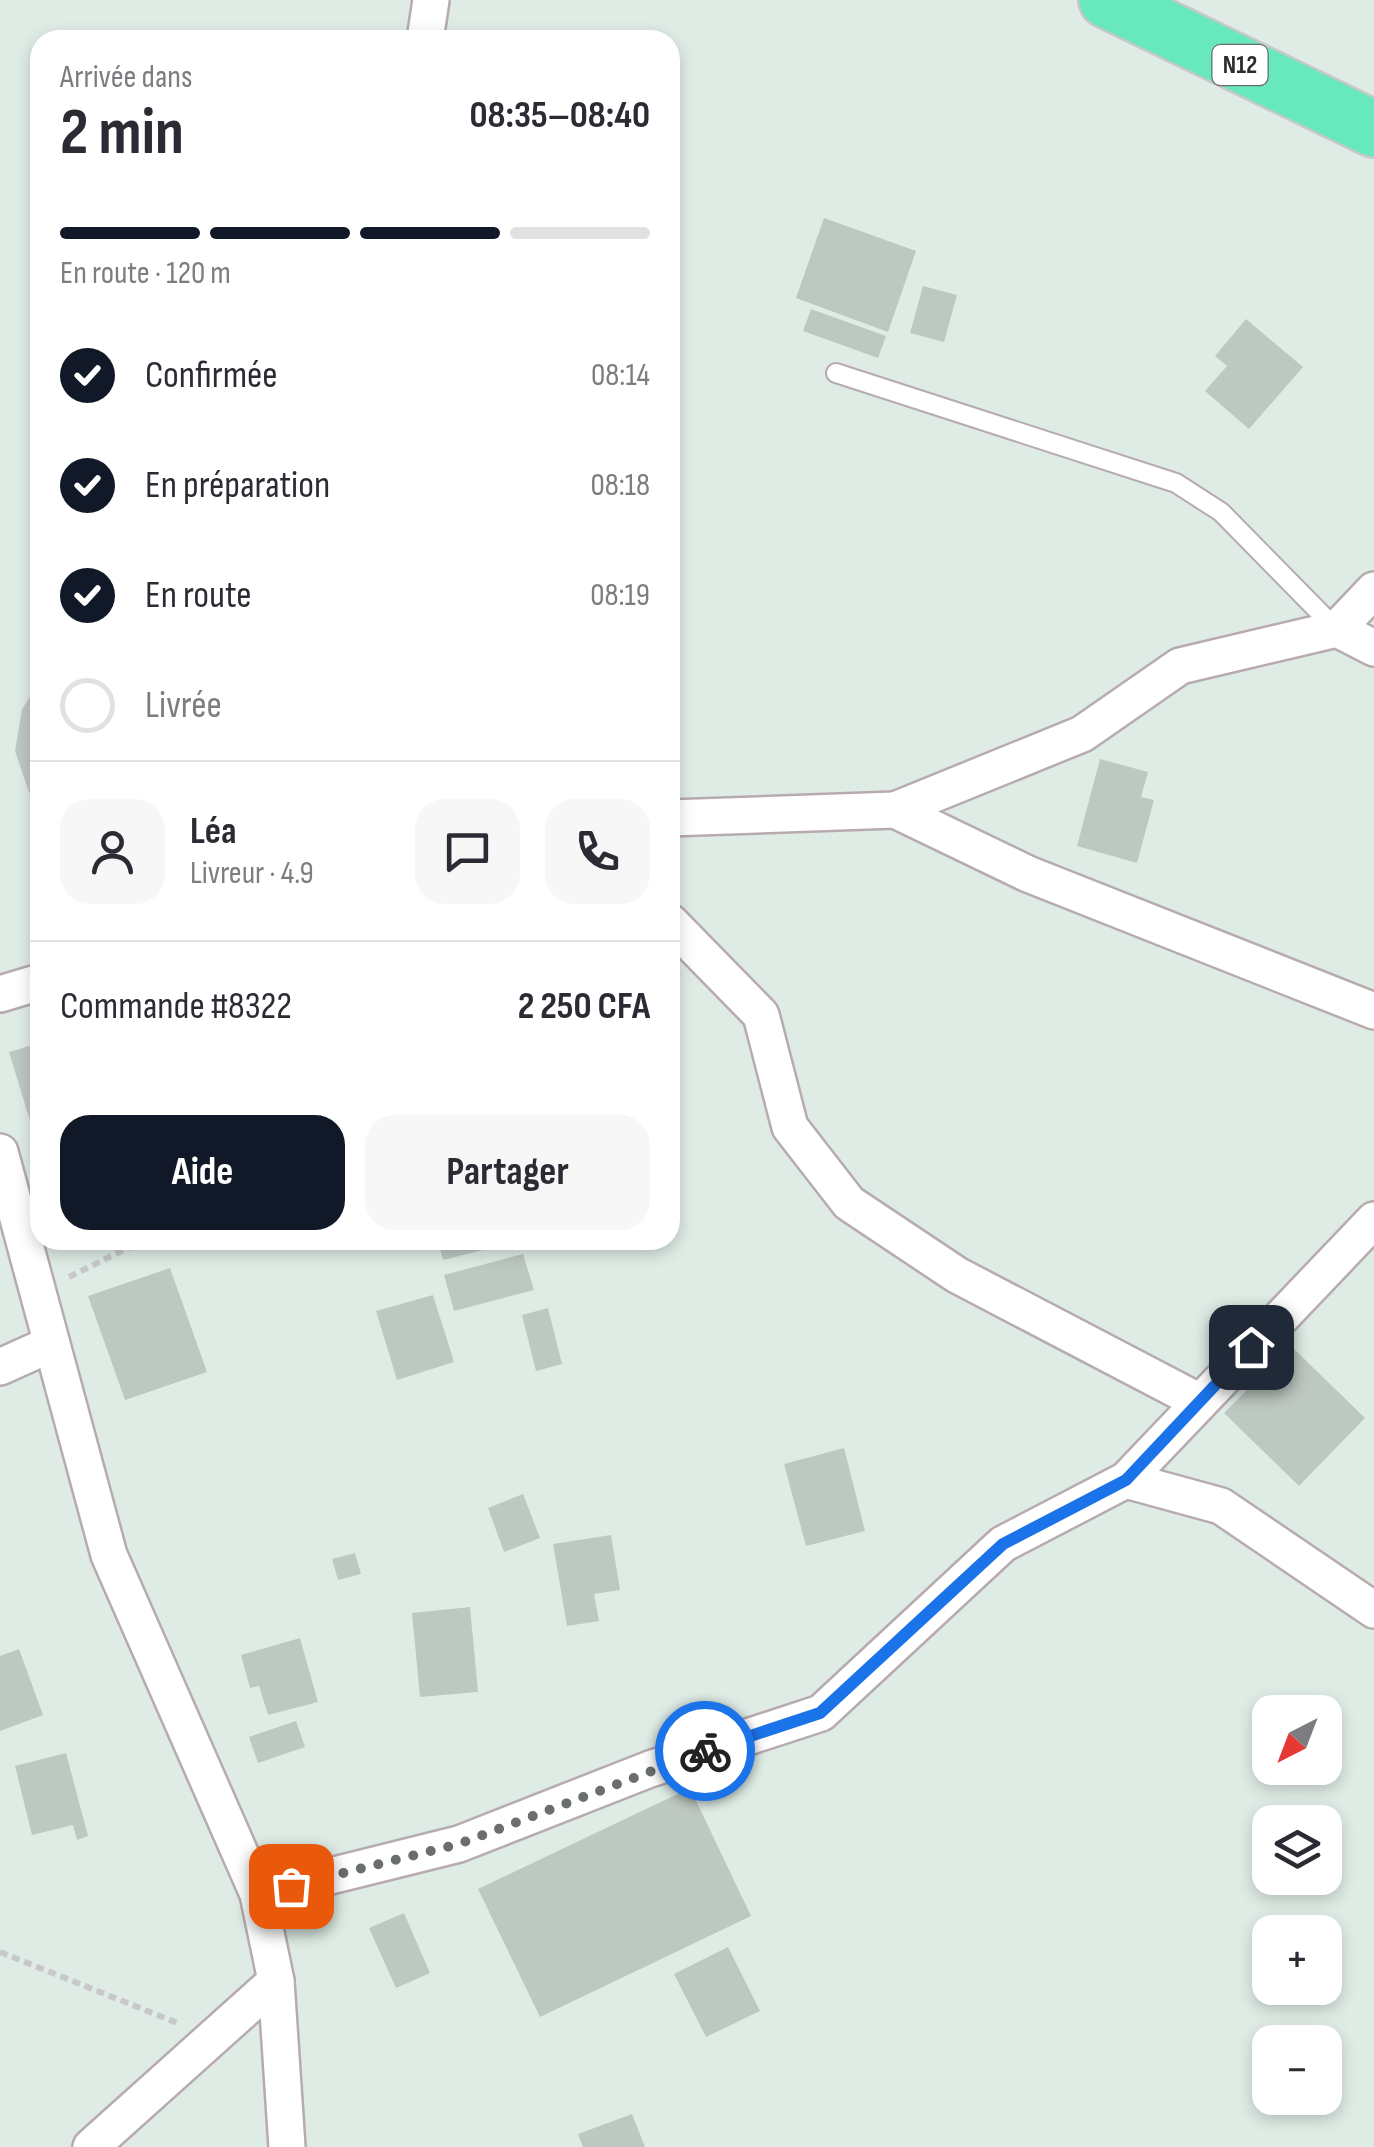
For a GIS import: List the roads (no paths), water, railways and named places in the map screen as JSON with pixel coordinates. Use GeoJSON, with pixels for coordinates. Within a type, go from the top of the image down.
{"type":"FeatureCollection","features":[{"type":"Feature","properties":{"kind":"main road","name":"N12"},"geometry":{"type":"LineString","coordinates":[[1107,0],[1374,129]]}},
{"type":"Feature","properties":{"kind":"street"},"geometry":{"type":"LineString","coordinates":[[426,30],[430,0]]}},
{"type":"Feature","properties":{"kind":"street"},"geometry":{"type":"LineString","coordinates":[[680,818],[894,810],[1082,734],[1180,666],[1336,629],[1374,590]]}},
{"type":"Feature","properties":{"kind":"street"},"geometry":{"type":"LineString","coordinates":[[1336,629],[1374,648]]}},
{"type":"Feature","properties":{"kind":"street"},"geometry":{"type":"LineString","coordinates":[[894,810],[1028,874],[1374,1011]]}},
{"type":"Feature","properties":{"kind":"street"},"geometry":{"type":"LineString","coordinates":[[680,932],[761,1014],[790,1127],[848,1203],[957,1276],[1200,1402]]}},
{"type":"Feature","properties":{"kind":"street"},"geometry":{"type":"LineString","coordinates":[[0,994],[30,985]]}},
{"type":"Feature","properties":{"kind":"street"},"geometry":{"type":"LineString","coordinates":[[0,1152],[110,1554],[258,1894],[276,1982],[287,2147]]}},
{"type":"Feature","properties":{"kind":"street"},"geometry":{"type":"LineString","coordinates":[[258,1894],[459,1844],[650,1770],[820,1713],[1003,1544],[1126,1480],[1374,1220]]}},
{"type":"Feature","properties":{"kind":"street"},"geometry":{"type":"LineString","coordinates":[[0,1367],[52,1344]]}},
{"type":"Feature","properties":{"kind":"street"},"geometry":{"type":"LineString","coordinates":[[1126,1480],[1221,1506],[1374,1610]]}},
{"type":"Feature","properties":{"kind":"street"},"geometry":{"type":"LineString","coordinates":[[91,2147],[276,1982]]}},
{"type":"Feature","properties":{"kind":"lane"},"geometry":{"type":"LineString","coordinates":[[836,372],[1176,483],[1222,512],[1336,629]]}}]}
